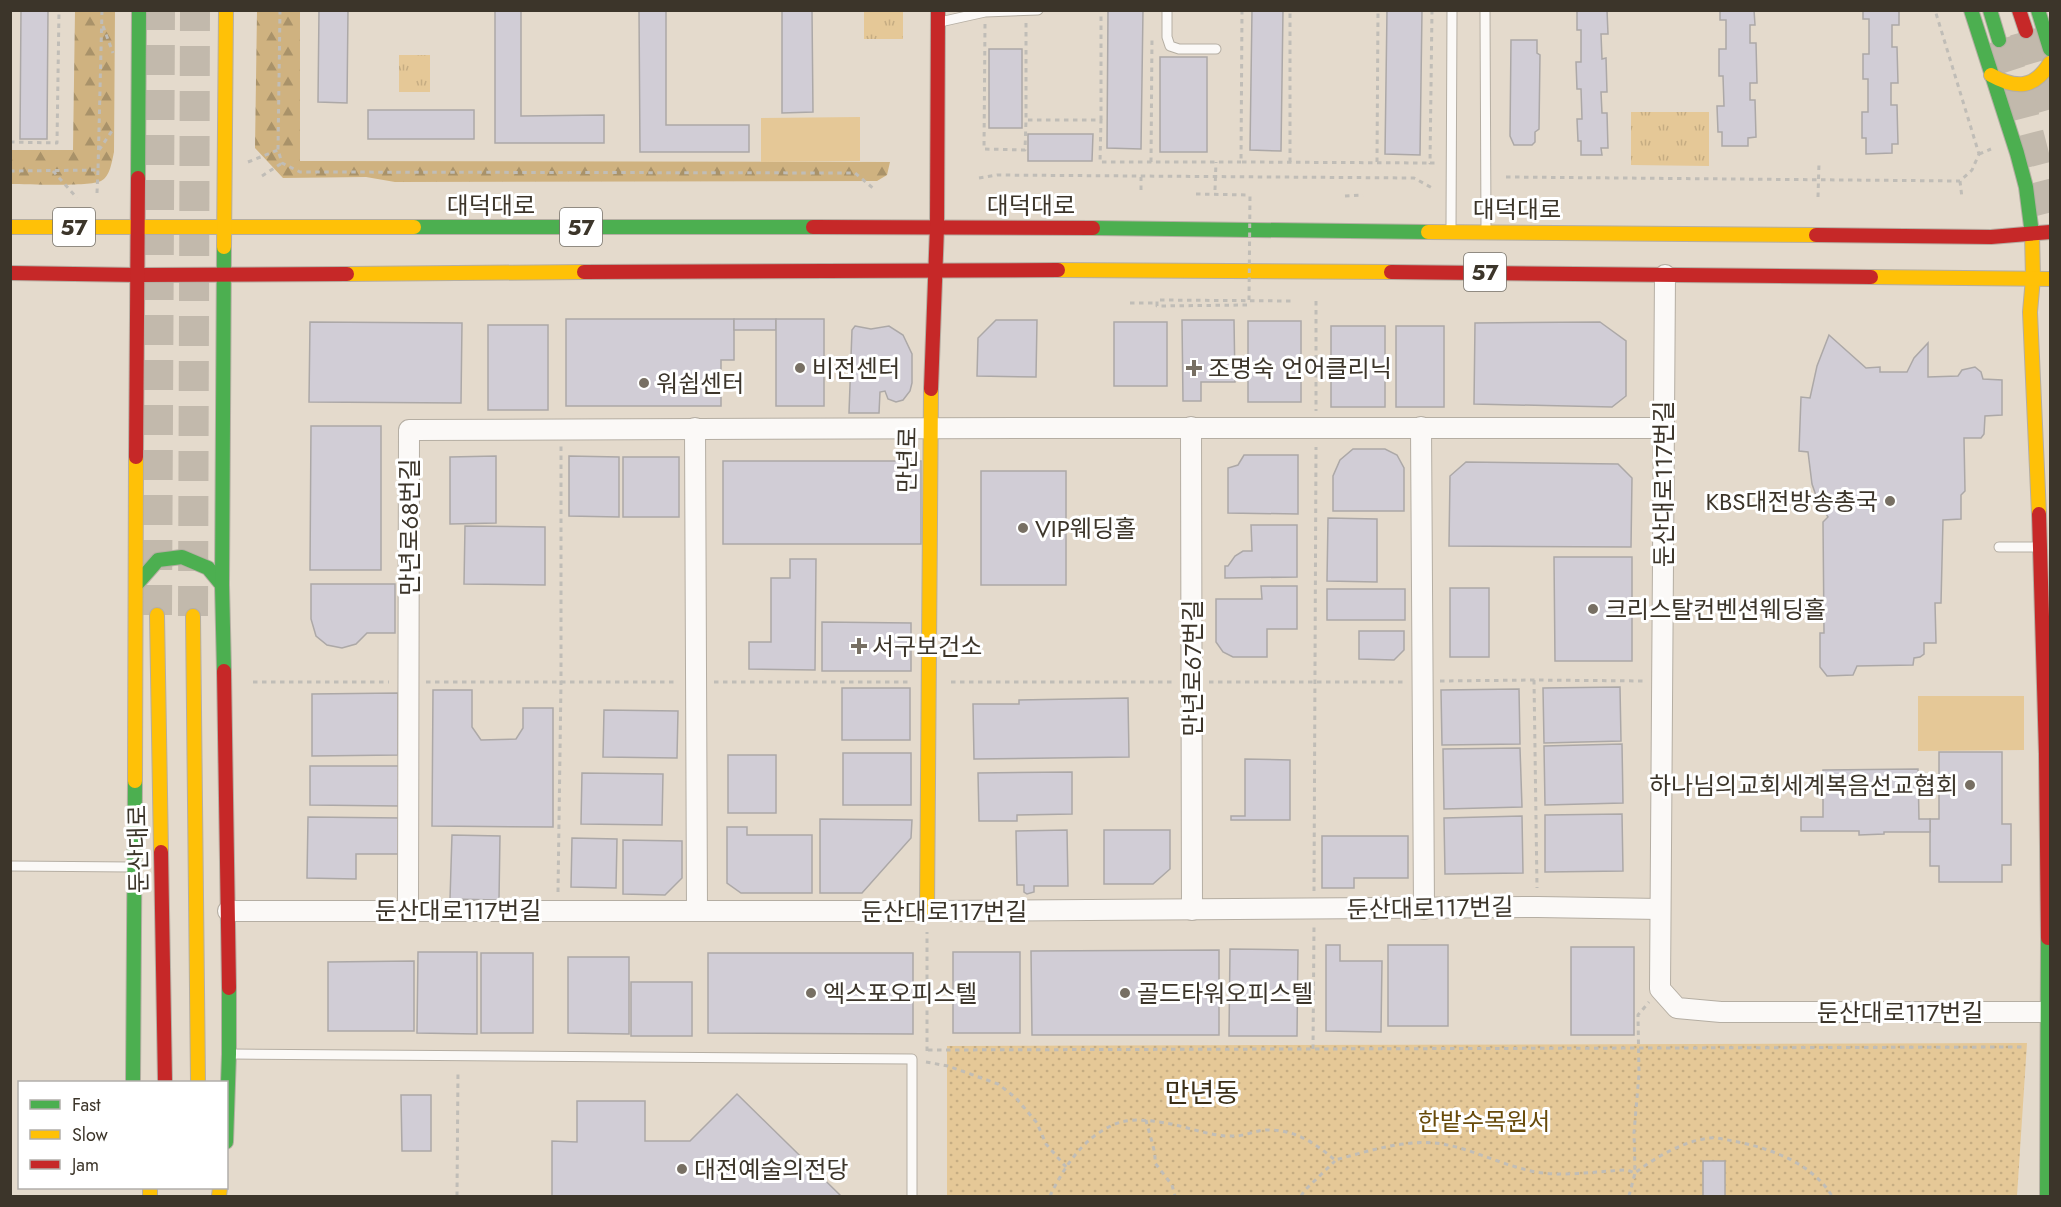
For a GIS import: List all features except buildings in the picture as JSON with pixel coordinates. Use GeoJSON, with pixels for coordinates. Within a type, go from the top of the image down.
{"type":"FeatureCollection","features":[{"type":"Feature","properties":{"kind":"main road"},"geometry":{"type":"LineString","coordinates":[[133,1081],[139,10]]}},
{"type":"Feature","properties":{"kind":"main road"},"geometry":{"type":"LineString","coordinates":[[226,10],[222,585],[228,910],[228,1083]]}},
{"type":"Feature","properties":{"kind":"main road"},"geometry":{"type":"LineString","coordinates":[[1971,10],[2017,153],[2026,187],[2032,234],[2033,278],[2030,312],[2041,547],[2049,1012],[2047,1197]]}},
{"type":"Feature","properties":{"kind":"main road"},"geometry":{"type":"LineString","coordinates":[[1990,10],[1999,40]]}},
{"type":"Feature","properties":{"kind":"main road"},"geometry":{"type":"LineString","coordinates":[[2019,10],[2026,31]]}},
{"type":"Feature","properties":{"kind":"main road"},"geometry":{"type":"LineString","coordinates":[[2038,10],[2050,49]]}},
{"type":"Feature","properties":{"kind":"main road","name":"만년로"},"geometry":{"type":"LineString","coordinates":[[927,911],[930,429],[937,227],[938,17]]}},
{"type":"Feature","properties":{"kind":"main road"},"geometry":{"type":"LineString","coordinates":[[1991,75],[2008,83],[2032,84],[2045,74],[2050,63]]}},
{"type":"Feature","properties":{"kind":"main road","name":"대덕대로"},"geometry":{"type":"LineString","coordinates":[[10,227],[937,227],[1991,237],[2050,232]]}},
{"type":"Feature","properties":{"kind":"main road","name":"57"},"geometry":{"type":"LineString","coordinates":[[10,273],[138,275],[936,270],[2050,279]]}},
{"type":"Feature","properties":{"kind":"main road"},"geometry":{"type":"LineString","coordinates":[[2038,468],[2050,452]]}},
{"type":"Feature","properties":{"kind":"main road"},"geometry":{"type":"LineString","coordinates":[[136,585],[158,560],[182,557],[208,568],[222,585]]}},
{"type":"Feature","properties":{"kind":"main road","name":"둔산대로"},"geometry":{"type":"LineString","coordinates":[[157,615],[165,1081]]}},
{"type":"Feature","properties":{"kind":"main road"},"geometry":{"type":"LineString","coordinates":[[193,616],[198,1081]]}},
{"type":"Feature","properties":{"kind":"street","name":"둔산대로117번길"},"geometry":{"type":"LineString","coordinates":[[1665,275],[1660,988],[1677,1008],[1721,1012],[2049,1012]]}},
{"type":"Feature","properties":{"kind":"street","name":"만년로67번길"},"geometry":{"type":"LineString","coordinates":[[1191,427],[1192,909]]}},
{"type":"Feature","properties":{"kind":"street"},"geometry":{"type":"LineString","coordinates":[[1422,427],[1424,909]]}},
{"type":"Feature","properties":{"kind":"street"},"geometry":{"type":"LineString","coordinates":[[696,428],[697,910]]}},
{"type":"Feature","properties":{"kind":"street"},"geometry":{"type":"LineString","coordinates":[[930,429],[1664,428]]}},
{"type":"Feature","properties":{"kind":"street","name":"만년로68번길"},"geometry":{"type":"LineString","coordinates":[[408,910],[409,430],[930,429]]}},
{"type":"Feature","properties":{"kind":"street","name":"둔산대로117번길"},"geometry":{"type":"LineString","coordinates":[[228,910],[927,911],[1538,907],[1660,909]]}},
{"type":"Feature","properties":{"kind":"lane"},"geometry":{"type":"LineString","coordinates":[[938,17],[1038,10]]}},
{"type":"Feature","properties":{"kind":"lane"},"geometry":{"type":"LineString","coordinates":[[1167,10],[1167,37],[1170,46],[1179,49],[1216,49]]}},
{"type":"Feature","properties":{"kind":"lane"},"geometry":{"type":"LineString","coordinates":[[1451,231],[1452,10]]}},
{"type":"Feature","properties":{"kind":"lane"},"geometry":{"type":"LineString","coordinates":[[1485,10],[1486,231]]}},
{"type":"Feature","properties":{"kind":"lane"},"geometry":{"type":"LineString","coordinates":[[1999,548],[2041,547]]}},
{"type":"Feature","properties":{"kind":"lane"},"geometry":{"type":"LineString","coordinates":[[10,866],[133,867]]}},
{"type":"Feature","properties":{"kind":"lane"},"geometry":{"type":"LineString","coordinates":[[229,1054],[912,1059],[912,1197]]}},
{"type":"Feature","properties":{"kind":"path"},"geometry":{"type":"LineString","coordinates":[[10,142],[57,142],[59,10]]}},
{"type":"Feature","properties":{"kind":"path"},"geometry":{"type":"LineString","coordinates":[[98,193],[102,10]]}},
{"type":"Feature","properties":{"kind":"path"},"geometry":{"type":"LineString","coordinates":[[280,10],[278,150],[282,163],[300,172],[855,173],[874,189]]}},
{"type":"Feature","properties":{"kind":"path"},"geometry":{"type":"LineString","coordinates":[[1101,10],[1100,162],[1451,162]]}},
{"type":"Feature","properties":{"kind":"path"},"geometry":{"type":"LineString","coordinates":[[1241,162],[1242,10]]}},
{"type":"Feature","properties":{"kind":"path"},"geometry":{"type":"LineString","coordinates":[[1290,10],[1290,162]]}},
{"type":"Feature","properties":{"kind":"path"},"geometry":{"type":"LineString","coordinates":[[1377,162],[1378,10]]}},
{"type":"Feature","properties":{"kind":"path"},"geometry":{"type":"LineString","coordinates":[[1430,163],[1432,10]]}},
{"type":"Feature","properties":{"kind":"path"},"geometry":{"type":"LineString","coordinates":[[1506,177],[1960,181],[1972,170],[1979,154],[1935,10]]}},
{"type":"Feature","properties":{"kind":"path"},"geometry":{"type":"LineString","coordinates":[[985,12],[984,149],[1025,150],[1026,12]]}},
{"type":"Feature","properties":{"kind":"path"},"geometry":{"type":"LineString","coordinates":[[1151,162],[1152,34]]}},
{"type":"Feature","properties":{"kind":"path"},"geometry":{"type":"LineString","coordinates":[[1026,120],[1101,120]]}},
{"type":"Feature","properties":{"kind":"path"},"geometry":{"type":"LineString","coordinates":[[98,151],[115,127]]}},
{"type":"Feature","properties":{"kind":"path"},"geometry":{"type":"LineString","coordinates":[[1979,154],[1991,149]]}},
{"type":"Feature","properties":{"kind":"path"},"geometry":{"type":"LineString","coordinates":[[248,162],[278,150]]}},
{"type":"Feature","properties":{"kind":"path"},"geometry":{"type":"LineString","coordinates":[[1215,190],[1216,162]]}},
{"type":"Feature","properties":{"kind":"path"},"geometry":{"type":"LineString","coordinates":[[262,176],[282,163]]}},
{"type":"Feature","properties":{"kind":"path"},"geometry":{"type":"LineString","coordinates":[[1818,197],[1819,163]]}},
{"type":"Feature","properties":{"kind":"path"},"geometry":{"type":"LineString","coordinates":[[10,171],[98,170]]}},
{"type":"Feature","properties":{"kind":"path"},"geometry":{"type":"LineString","coordinates":[[53,171],[77,198]]}},
{"type":"Feature","properties":{"kind":"path"},"geometry":{"type":"LineString","coordinates":[[979,178],[997,175],[1414,178],[1434,189]]}},
{"type":"Feature","properties":{"kind":"path"},"geometry":{"type":"LineString","coordinates":[[1141,177],[1141,190]]}},
{"type":"Feature","properties":{"kind":"path"},"geometry":{"type":"LineString","coordinates":[[1960,181],[1962,198]]}},
{"type":"Feature","properties":{"kind":"path"},"geometry":{"type":"LineString","coordinates":[[1196,194],[1250,195],[1249,300]]}},
{"type":"Feature","properties":{"kind":"path"},"geometry":{"type":"LineString","coordinates":[[1345,196],[1363,195]]}},
{"type":"Feature","properties":{"kind":"path"},"geometry":{"type":"LineString","coordinates":[[1157,303],[1157,300],[1293,301]]}},
{"type":"Feature","properties":{"kind":"path"},"geometry":{"type":"LineString","coordinates":[[1314,1049],[1316,301]]}},
{"type":"Feature","properties":{"kind":"path"},"geometry":{"type":"LineString","coordinates":[[1130,303],[1157,303],[1157,306],[1247,305]]}},
{"type":"Feature","properties":{"kind":"path"},"geometry":{"type":"LineString","coordinates":[[558,910],[561,429]]}},
{"type":"Feature","properties":{"kind":"path"},"geometry":{"type":"LineString","coordinates":[[1534,680],[1538,907]]}},
{"type":"Feature","properties":{"kind":"path"},"geometry":{"type":"LineString","coordinates":[[253,682],[1663,681]]}},
{"type":"Feature","properties":{"kind":"path"},"geometry":{"type":"LineString","coordinates":[[927,911],[927,1050]]}},
{"type":"Feature","properties":{"kind":"path"},"geometry":{"type":"LineString","coordinates":[[1629,1197],[1635,1173],[1638,1015],[1660,988]]}},
{"type":"Feature","properties":{"kind":"path"},"geometry":{"type":"LineString","coordinates":[[912,1059],[927,1050],[2032,1047]]}},
{"type":"Feature","properties":{"kind":"path"},"geometry":{"type":"LineString","coordinates":[[912,1059],[948,1066],[998,1084],[1016,1098],[1037,1123],[1046,1144],[1066,1167]]}},
{"type":"Feature","properties":{"kind":"path"},"geometry":{"type":"LineString","coordinates":[[457,1197],[458,1072]]}},
{"type":"Feature","properties":{"kind":"path"},"geometry":{"type":"LineString","coordinates":[[1050,1197],[1066,1167],[1082,1146],[1121,1122],[1146,1120],[1234,1137],[1269,1130],[1296,1134],[1318,1146],[1335,1160]]}},
{"type":"Feature","properties":{"kind":"path"},"geometry":{"type":"LineString","coordinates":[[1146,1120],[1150,1142],[1156,1154],[1155,1163],[1172,1185],[1175,1197]]}},
{"type":"Feature","properties":{"kind":"path"},"geometry":{"type":"LineString","coordinates":[[1635,1173],[1671,1150],[1692,1142],[1713,1138],[1774,1151],[1819,1179],[1832,1197]]}},
{"type":"Feature","properties":{"kind":"path"},"geometry":{"type":"LineString","coordinates":[[1301,1197],[1335,1160],[1395,1145],[1420,1143],[1460,1148],[1535,1172],[1562,1175],[1628,1170],[1635,1173]]}},
{"type":"Feature","properties":{"kind":"green space"},"geometry":{"type":"Polygon","coordinates":[[[300,10],[300,161],[890,162],[887,175],[877,181],[395,182],[366,177],[283,178],[255,148],[257,11],[300,10]]]}},
{"type":"Feature","properties":{"kind":"green space"},"geometry":{"type":"Polygon","coordinates":[[[75,11],[115,11],[114,152],[110,168],[104,179],[94,183],[11,184],[11,150],[73,150],[75,11]]]}},
{"type":"Feature","properties":{"kind":"green space"},"geometry":{"type":"Polygon","coordinates":[[[864,11],[903,11],[903,39],[864,39],[864,11]]]}},
{"type":"Feature","properties":{"kind":"green space"},"geometry":{"type":"Polygon","coordinates":[[[399,55],[430,55],[430,92],[399,92],[399,55]]]}},
{"type":"Feature","properties":{"kind":"green space"},"geometry":{"type":"Polygon","coordinates":[[[1631,112],[1709,112],[1709,166],[1631,165],[1631,112]]]}},
{"type":"Feature","properties":{"kind":"green space"},"geometry":{"type":"Polygon","coordinates":[[[860,117],[860,161],[761,162],[761,118],[860,117]]]}},
{"type":"Feature","properties":{"kind":"green space"},"geometry":{"type":"Polygon","coordinates":[[[1918,696],[2024,696],[2024,750],[1918,751],[1918,696]]]}},
{"type":"Feature","properties":{"kind":"green space","name":"한밭수목원서"},"geometry":{"type":"Polygon","coordinates":[[[2027,1043],[2017,1196],[947,1196],[947,1046],[2027,1043]]]}},
{"type":"Feature","properties":{"kind":"tunnel"},"geometry":{"type":"LineString","coordinates":[[157,615],[160,10]]}},
{"type":"Feature","properties":{"kind":"tunnel"},"geometry":{"type":"LineString","coordinates":[[193,616],[195,10]]}},
{"type":"Feature","properties":{"kind":"tunnel"},"geometry":{"type":"LineString","coordinates":[[2026,31],[2050,115]]}},
{"type":"Feature","properties":{"kind":"tunnel"},"geometry":{"type":"LineString","coordinates":[[1999,40],[2018,98],[2050,224]]}},
{"type":"Feature","properties":{"kind":"traffic: fast"},"geometry":{"type":"LineString","coordinates":[[138,178],[139,10]]}},
{"type":"Feature","properties":{"kind":"traffic: fast"},"geometry":{"type":"LineString","coordinates":[[1971,10],[2017,153],[2026,187],[2032,234]]}},
{"type":"Feature","properties":{"kind":"traffic: fast"},"geometry":{"type":"LineString","coordinates":[[1990,10],[1999,40]]}},
{"type":"Feature","properties":{"kind":"traffic: fast"},"geometry":{"type":"LineString","coordinates":[[2038,10],[2050,49]]}},
{"type":"Feature","properties":{"kind":"traffic: fast"},"geometry":{"type":"LineString","coordinates":[[414,227],[813,227]]}},
{"type":"Feature","properties":{"kind":"traffic: fast"},"geometry":{"type":"LineString","coordinates":[[1093,228],[1428,232]]}},
{"type":"Feature","properties":{"kind":"traffic: fast"},"geometry":{"type":"LineString","coordinates":[[224,247],[222,585],[224,671]]}},
{"type":"Feature","properties":{"kind":"traffic: fast"},"geometry":{"type":"LineString","coordinates":[[136,585],[158,560],[182,557],[208,568],[222,585]]}},
{"type":"Feature","properties":{"kind":"traffic: fast"},"geometry":{"type":"LineString","coordinates":[[133,1081],[135,781]]}},
{"type":"Feature","properties":{"kind":"traffic: fast"},"geometry":{"type":"LineString","coordinates":[[2047,1196],[2048,938]]}},
{"type":"Feature","properties":{"kind":"traffic: fast"},"geometry":{"type":"LineString","coordinates":[[228,1083],[229,988]]}},
{"type":"Feature","properties":{"kind":"traffic: slow"},"geometry":{"type":"LineString","coordinates":[[224,247],[226,10]]}},
{"type":"Feature","properties":{"kind":"traffic: slow"},"geometry":{"type":"LineString","coordinates":[[1991,75],[2009,83],[2024,84],[2038,78],[2050,63]]}},
{"type":"Feature","properties":{"kind":"traffic: slow"},"geometry":{"type":"LineString","coordinates":[[10,227],[414,227]]}},
{"type":"Feature","properties":{"kind":"traffic: slow"},"geometry":{"type":"LineString","coordinates":[[1428,232],[1816,235]]}},
{"type":"Feature","properties":{"kind":"traffic: slow"},"geometry":{"type":"LineString","coordinates":[[2032,234],[2033,278],[2030,312],[2039,514]]}},
{"type":"Feature","properties":{"kind":"traffic: slow"},"geometry":{"type":"LineString","coordinates":[[1058,270],[1391,272]]}},
{"type":"Feature","properties":{"kind":"traffic: slow"},"geometry":{"type":"LineString","coordinates":[[347,274],[584,272]]}},
{"type":"Feature","properties":{"kind":"traffic: slow"},"geometry":{"type":"LineString","coordinates":[[1871,277],[2050,279]]}},
{"type":"Feature","properties":{"kind":"traffic: slow"},"geometry":{"type":"LineString","coordinates":[[927,911],[931,389]]}},
{"type":"Feature","properties":{"kind":"traffic: slow"},"geometry":{"type":"LineString","coordinates":[[135,781],[136,457]]}},
{"type":"Feature","properties":{"kind":"traffic: slow"},"geometry":{"type":"LineString","coordinates":[[157,615],[161,852]]}},
{"type":"Feature","properties":{"kind":"traffic: slow"},"geometry":{"type":"LineString","coordinates":[[193,616],[198,1081]]}},
{"type":"Feature","properties":{"kind":"traffic: slow"},"geometry":{"type":"LineString","coordinates":[[150,1189],[150,1196]]}},
{"type":"Feature","properties":{"kind":"traffic: slow"},"geometry":{"type":"LineString","coordinates":[[219,1196],[220,1189]]}},
{"type":"Feature","properties":{"kind":"traffic: jam"},"geometry":{"type":"LineString","coordinates":[[931,389],[937,227],[938,10]]}},
{"type":"Feature","properties":{"kind":"traffic: jam"},"geometry":{"type":"LineString","coordinates":[[2019,10],[2026,31]]}},
{"type":"Feature","properties":{"kind":"traffic: jam"},"geometry":{"type":"LineString","coordinates":[[136,457],[138,178]]}},
{"type":"Feature","properties":{"kind":"traffic: jam"},"geometry":{"type":"LineString","coordinates":[[813,227],[1093,228]]}},
{"type":"Feature","properties":{"kind":"traffic: jam"},"geometry":{"type":"LineString","coordinates":[[1816,235],[1991,237],[2050,232]]}},
{"type":"Feature","properties":{"kind":"traffic: jam"},"geometry":{"type":"LineString","coordinates":[[584,272],[1058,270]]}},
{"type":"Feature","properties":{"kind":"traffic: jam"},"geometry":{"type":"LineString","coordinates":[[1391,272],[1871,277]]}},
{"type":"Feature","properties":{"kind":"traffic: jam"},"geometry":{"type":"LineString","coordinates":[[10,273],[347,274]]}},
{"type":"Feature","properties":{"kind":"traffic: jam"},"geometry":{"type":"LineString","coordinates":[[2039,514],[2046,754],[2048,938]]}},
{"type":"Feature","properties":{"kind":"traffic: jam"},"geometry":{"type":"LineString","coordinates":[[224,671],[229,988]]}},
{"type":"Feature","properties":{"kind":"traffic: jam"},"geometry":{"type":"LineString","coordinates":[[161,852],[165,1081]]}},
{"type":"Feature","properties":{"kind":"place","name":"비전센터"},"geometry":{"type":"Point","coordinates":[800,368]}},
{"type":"Feature","properties":{"kind":"place","name":"조명숙 언어클리닉"},"geometry":{"type":"Point","coordinates":[1194,368]}},
{"type":"Feature","properties":{"kind":"place","name":"워쉽센터"},"geometry":{"type":"Point","coordinates":[644,383]}},
{"type":"Feature","properties":{"kind":"place","name":"KBS대전방송총국"},"geometry":{"type":"Point","coordinates":[1890,501]}},
{"type":"Feature","properties":{"kind":"place","name":"VIP웨딩홀"},"geometry":{"type":"Point","coordinates":[1023,528]}},
{"type":"Feature","properties":{"kind":"place","name":"크리스탈컨벤션웨딩홀"},"geometry":{"type":"Point","coordinates":[1593,609]}},
{"type":"Feature","properties":{"kind":"place","name":"서구보건소"},"geometry":{"type":"Point","coordinates":[859,646]}},
{"type":"Feature","properties":{"kind":"place","name":"하나님의교회세계복음선교협회"},"geometry":{"type":"Point","coordinates":[1970,785]}},
{"type":"Feature","properties":{"kind":"place","name":"엑스포오피스텔"},"geometry":{"type":"Point","coordinates":[811,993]}},
{"type":"Feature","properties":{"kind":"place","name":"골드타워오피스텔"},"geometry":{"type":"Point","coordinates":[1125,993]}},
{"type":"Feature","properties":{"kind":"place","name":"대전예술의전당"},"geometry":{"type":"Point","coordinates":[682,1169]}},
{"type":"Feature","properties":{"kind":"district","name":"만년동"},"geometry":{"type":"Point","coordinates":[1202,1092]}}]}
